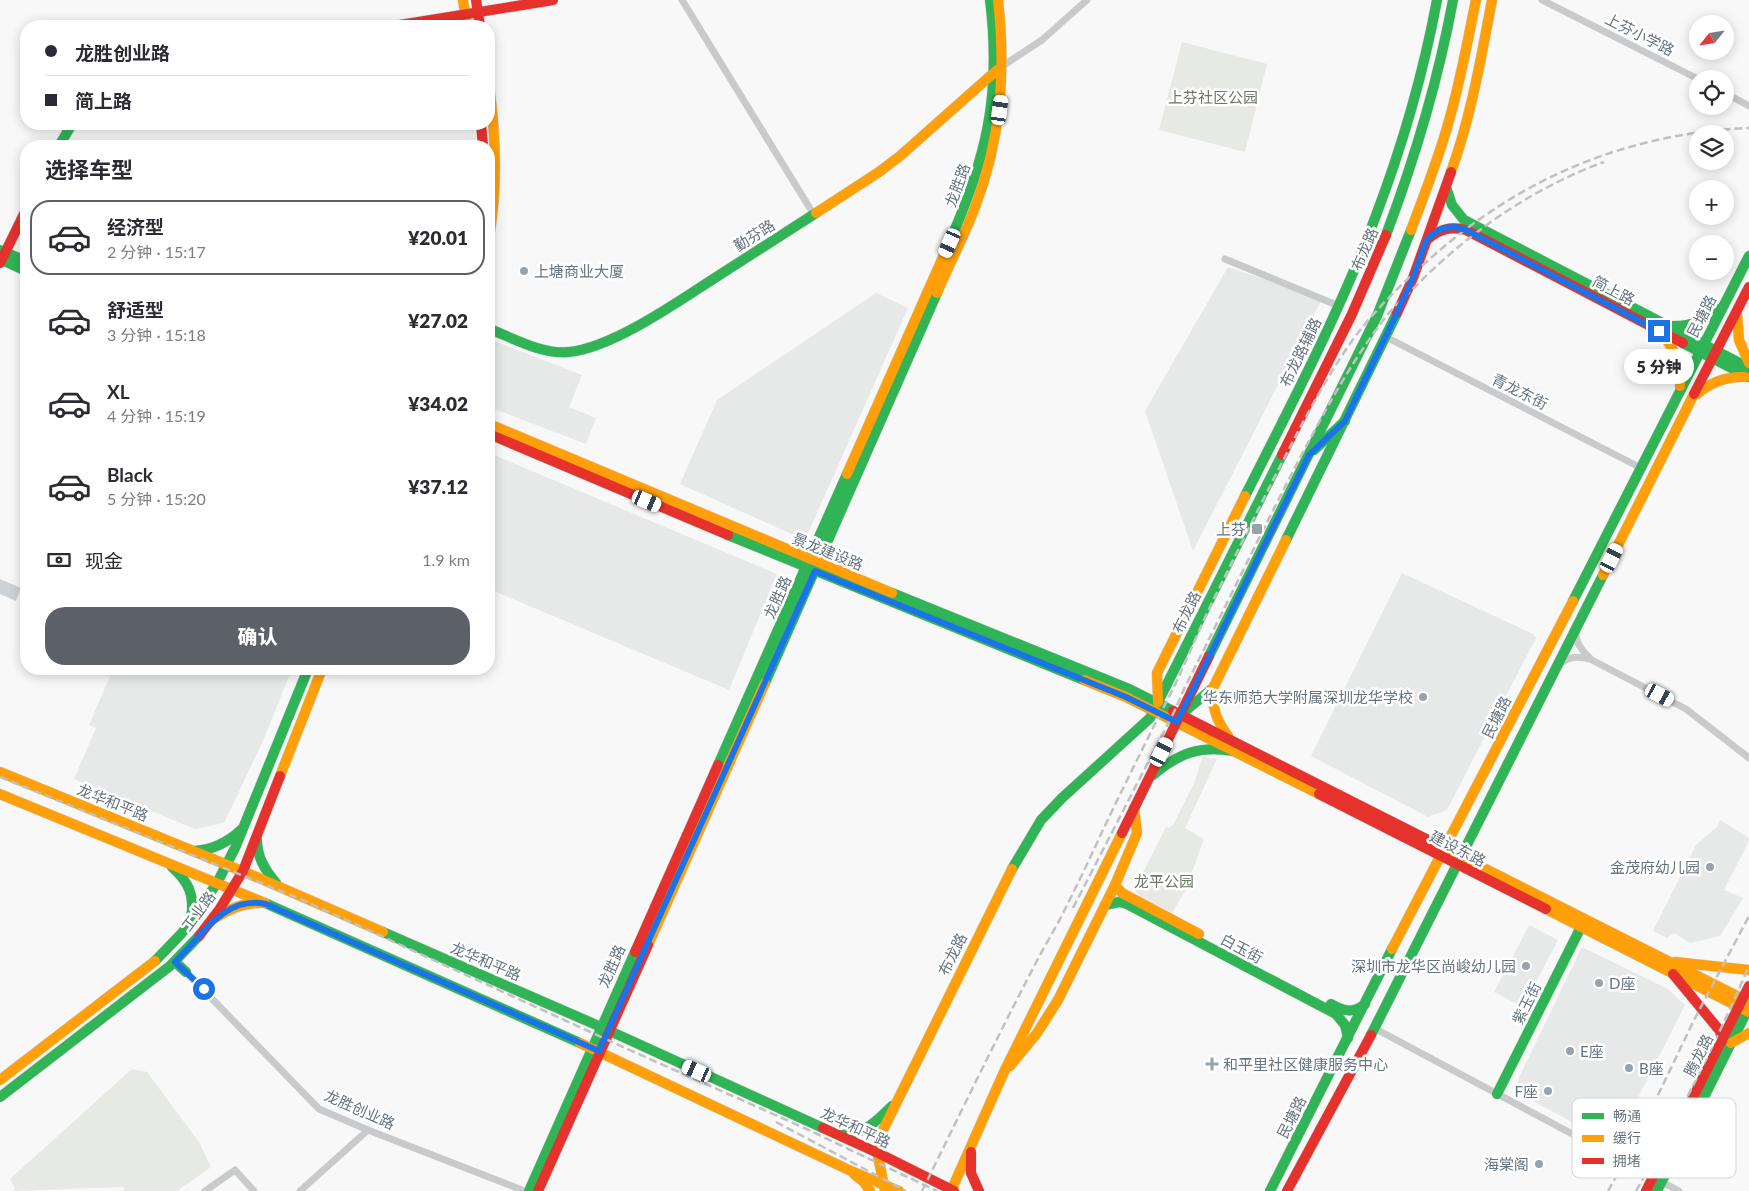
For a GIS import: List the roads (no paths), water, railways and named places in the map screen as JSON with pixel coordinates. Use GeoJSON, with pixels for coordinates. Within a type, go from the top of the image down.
{"type":"FeatureCollection","features":[{"type":"Feature","properties":{"kind":"main road"},"geometry":{"type":"LineString","coordinates":[[463,0],[466,20]]}},
{"type":"Feature","properties":{"kind":"main road"},"geometry":{"type":"LineString","coordinates":[[476,0],[479,20]]}},
{"type":"Feature","properties":{"kind":"main road"},"geometry":{"type":"LineString","coordinates":[[433,20],[553,0]]}},
{"type":"Feature","properties":{"kind":"main road","name":"龙胜路"},"geometry":{"type":"LineString","coordinates":[[990,0],[999,68]]}},
{"type":"Feature","properties":{"kind":"main road","name":"龙胜路"},"geometry":{"type":"LineString","coordinates":[[525,1191],[605,1029],[974,209],[994,146],[1002,98],[999,68],[998,0]]}},
{"type":"Feature","properties":{"kind":"main road","name":"布龙路辅路"},"geometry":{"type":"LineString","coordinates":[[1156,707],[1157,673],[1339,306],[1374,222],[1403,140],[1420,79],[1437,0]]}},
{"type":"Feature","properties":{"kind":"main road","name":"布龙路"},"geometry":{"type":"LineString","coordinates":[[884,1187],[877,1146],[880,1136],[1002,888],[1041,820],[1062,798],[1144,725],[1156,707],[1352,314],[1378,257],[1419,145],[1437,75],[1453,0]]}},
{"type":"Feature","properties":{"kind":"main road"},"geometry":{"type":"LineString","coordinates":[[952,1191],[1004,1072],[1377,316],[1430,181],[1450,118],[1465,58],[1476,0]]}},
{"type":"Feature","properties":{"kind":"main road"},"geometry":{"type":"LineString","coordinates":[[1179,718],[1212,688],[1345,421],[1413,278],[1459,149],[1492,0]]}},
{"type":"Feature","properties":{"kind":"main road","name":"勤芬路"},"geometry":{"type":"LineString","coordinates":[[495,331],[556,352],[571,352],[588,348],[613,337],[670,307],[891,164],[999,68]]}},
{"type":"Feature","properties":{"kind":"main road"},"geometry":{"type":"LineString","coordinates":[[495,142],[495,185]]}},
{"type":"Feature","properties":{"kind":"main road"},"geometry":{"type":"LineString","coordinates":[[1446,187],[1449,200],[1468,226]]}},
{"type":"Feature","properties":{"kind":"main road"},"geometry":{"type":"LineString","coordinates":[[1,257],[20,221]]}},
{"type":"Feature","properties":{"kind":"main road"},"geometry":{"type":"LineString","coordinates":[[1426,241],[1443,228],[1468,226]]}},
{"type":"Feature","properties":{"kind":"main road","name":"简上路"},"geometry":{"type":"LineString","coordinates":[[1468,226],[1714,355],[1749,378]]}},
{"type":"Feature","properties":{"kind":"main road","name":"民塘路"},"geometry":{"type":"LineString","coordinates":[[1270,1191],[1749,256]]}},
{"type":"Feature","properties":{"kind":"main road"},"geometry":{"type":"LineString","coordinates":[[1,257],[20,260]]}},
{"type":"Feature","properties":{"kind":"main road"},"geometry":{"type":"LineString","coordinates":[[1,257],[20,268]]}},
{"type":"Feature","properties":{"kind":"main road","name":"民塘路"},"geometry":{"type":"LineString","coordinates":[[1287,1191],[1374,1028],[1749,287]]}},
{"type":"Feature","properties":{"kind":"main road"},"geometry":{"type":"LineString","coordinates":[[1679,393],[1681,380],[1678,362],[1662,328],[1694,324],[1708,317],[1724,303]]}},
{"type":"Feature","properties":{"kind":"main road"},"geometry":{"type":"LineString","coordinates":[[1738,309],[1737,333],[1742,350],[1749,363]]}},
{"type":"Feature","properties":{"kind":"main road","name":"简上路"},"geometry":{"type":"LineString","coordinates":[[1714,355],[1749,368]]}},
{"type":"Feature","properties":{"kind":"main road"},"geometry":{"type":"LineString","coordinates":[[1691,401],[1703,389],[1715,381],[1731,377],[1749,378]]}},
{"type":"Feature","properties":{"kind":"main road"},"geometry":{"type":"LineString","coordinates":[[1309,455],[1345,421]]}},
{"type":"Feature","properties":{"kind":"main road","name":"景龙建设路"},"geometry":{"type":"LineString","coordinates":[[495,427],[812,566]]}},
{"type":"Feature","properties":{"kind":"main road","name":"景龙建设路"},"geometry":{"type":"LineString","coordinates":[[495,436],[812,566],[1128,689],[1156,707]]}},
{"type":"Feature","properties":{"kind":"main road","name":"工业路"},"geometry":{"type":"LineString","coordinates":[[0,1080],[142,971],[169,948],[186,928],[217,883],[226,865],[245,824],[306,675]]}},
{"type":"Feature","properties":{"kind":"main road","name":"工业路"},"geometry":{"type":"LineString","coordinates":[[0,1097],[175,962],[208,924],[243,871],[320,675]]}},
{"type":"Feature","properties":{"kind":"main road"},"geometry":{"type":"LineString","coordinates":[[1212,688],[1214,714],[1233,746]]}},
{"type":"Feature","properties":{"kind":"main road","name":"建设东路"},"geometry":{"type":"LineString","coordinates":[[1156,707],[1746,1006]]}},
{"type":"Feature","properties":{"kind":"main road"},"geometry":{"type":"LineString","coordinates":[[1148,780],[1164,766],[1194,750],[1233,746]]}},
{"type":"Feature","properties":{"kind":"main road","name":"龙华和平路"},"geometry":{"type":"LineString","coordinates":[[0,770],[12,777],[243,871],[605,1029],[878,1153],[952,1191]]}},
{"type":"Feature","properties":{"kind":"main road"},"geometry":{"type":"LineString","coordinates":[[0,794],[266,904],[595,1050],[884,1187],[898,1191]]}},
{"type":"Feature","properties":{"kind":"main road"},"geometry":{"type":"LineString","coordinates":[[1004,1072],[1037,1033],[1058,1000],[1115,885],[1137,833],[1138,825],[1134,808]]}},
{"type":"Feature","properties":{"kind":"main road"},"geometry":{"type":"LineString","coordinates":[[194,851],[212,849],[224,844],[245,824]]}},
{"type":"Feature","properties":{"kind":"main road"},"geometry":{"type":"LineString","coordinates":[[258,834],[257,846],[260,859],[266,872],[281,888]]}},
{"type":"Feature","properties":{"kind":"main road","name":"建设东路"},"geometry":{"type":"LineString","coordinates":[[1459,860],[1581,927],[1669,966]]}},
{"type":"Feature","properties":{"kind":"main road"},"geometry":{"type":"LineString","coordinates":[[165,861],[184,879],[193,894],[193,910],[186,928]]}},
{"type":"Feature","properties":{"kind":"main road","name":"白玉街"},"geometry":{"type":"LineString","coordinates":[[1115,885],[1124,894],[1340,1009],[1352,1011],[1366,1004]]}},
{"type":"Feature","properties":{"kind":"main road"},"geometry":{"type":"LineString","coordinates":[[208,924],[226,911],[243,904],[258,902],[266,904]]}},
{"type":"Feature","properties":{"kind":"main road","name":"白玉街"},"geometry":{"type":"LineString","coordinates":[[1105,905],[1119,902],[1127,904],[1336,1014],[1346,1026],[1348,1040]]}},
{"type":"Feature","properties":{"kind":"main road","name":"紫玉街"},"geometry":{"type":"LineString","coordinates":[[1497,1094],[1581,927]]}},
{"type":"Feature","properties":{"kind":"main road","name":"龙胜创业路"},"geometry":{"type":"LineString","coordinates":[[175,962],[186,972]]}},
{"type":"Feature","properties":{"kind":"main road"},"geometry":{"type":"LineString","coordinates":[[1669,966],[1749,970]]}},
{"type":"Feature","properties":{"kind":"main road"},"geometry":{"type":"LineString","coordinates":[[1669,966],[1720,1031],[1726,1043],[1749,1032]]}},
{"type":"Feature","properties":{"kind":"main road","name":"腾龙路"},"geometry":{"type":"LineString","coordinates":[[1699,1098],[1746,1006],[1749,986]]}},
{"type":"Feature","properties":{"kind":"main road","name":"龙胜路"},"geometry":{"type":"LineString","coordinates":[[538,1191],[595,1050]]}},
{"type":"Feature","properties":{"kind":"main road"},"geometry":{"type":"LineString","coordinates":[[839,1135],[855,1134],[863,1131],[897,1101]]}},
{"type":"Feature","properties":{"kind":"main road"},"geometry":{"type":"LineString","coordinates":[[971,1148],[970,1163],[979,1191]]}},
{"type":"Feature","properties":{"kind":"main road"},"geometry":{"type":"LineString","coordinates":[[849,1170],[864,1182],[870,1191]]}},
{"type":"Feature","properties":{"kind":"main road","name":"腾龙路"},"geometry":{"type":"LineString","coordinates":[[1646,1191],[1657,1183]]}},
{"type":"Feature","properties":{"kind":"street"},"geometry":{"type":"LineString","coordinates":[[682,0],[814,215]]}},
{"type":"Feature","properties":{"kind":"street"},"geometry":{"type":"LineString","coordinates":[[999,68],[1042,40],[1087,0]]}},
{"type":"Feature","properties":{"kind":"street","name":"上芬小学路"},"geometry":{"type":"LineString","coordinates":[[1542,0],[1689,74]]}},
{"type":"Feature","properties":{"kind":"street"},"geometry":{"type":"LineString","coordinates":[[1734,98],[1749,106]]}},
{"type":"Feature","properties":{"kind":"street"},"geometry":{"type":"LineString","coordinates":[[1225,259],[1339,306]]}},
{"type":"Feature","properties":{"kind":"street","name":"青龙东街"},"geometry":{"type":"LineString","coordinates":[[1386,337],[1640,468]]}},
{"type":"Feature","properties":{"kind":"street"},"geometry":{"type":"LineString","coordinates":[[1577,625],[1576,640],[1580,648],[1590,659]]}},
{"type":"Feature","properties":{"kind":"street"},"geometry":{"type":"LineString","coordinates":[[1555,668],[1564,660],[1576,656],[1590,659],[1680,705],[1749,758]]}},
{"type":"Feature","properties":{"kind":"street","name":"龙胜创业路"},"geometry":{"type":"LineString","coordinates":[[186,972],[317,1108],[368,1130],[525,1191]]}},
{"type":"Feature","properties":{"kind":"street"},"geometry":{"type":"LineString","coordinates":[[1374,1028],[1572,1136]]}},
{"type":"Feature","properties":{"kind":"street"},"geometry":{"type":"LineString","coordinates":[[300,1191],[368,1130]]}},
{"type":"Feature","properties":{"kind":"street"},"geometry":{"type":"LineString","coordinates":[[205,1191],[235,1170],[254,1191]]}},
{"type":"Feature","properties":{"kind":"street"},"geometry":{"type":"LineString","coordinates":[[1657,1183],[1679,1191]]}},
{"type":"Feature","properties":{"kind":"railway"},"geometry":{"type":"LineString","coordinates":[[922,1191],[1076,887],[1269,488],[1322,389],[1341,357],[1361,329],[1383,304],[1432,257],[1467,229],[1503,204],[1540,182],[1579,164],[1620,150],[1662,139],[1705,132],[1749,128]]}},
{"type":"Feature","properties":{"kind":"railway"},"geometry":{"type":"LineString","coordinates":[[1073,908],[1175,710],[1290,477],[1334,395],[1371,337],[1400,301],[1436,266],[1480,230],[1527,198],[1604,162]]}},
{"type":"Feature","properties":{"kind":"railway"},"geometry":{"type":"LineString","coordinates":[[0,777],[298,898],[800,1126],[937,1191]]}},
{"type":"Feature","properties":{"kind":"railway"},"geometry":{"type":"LineString","coordinates":[[1657,1098],[1694,1020],[1749,916]]}},
{"type":"Feature","properties":{"kind":"railway"},"geometry":{"type":"LineString","coordinates":[[1687,1098],[1749,966]]}},
{"type":"Feature","properties":{"kind":"railway"},"geometry":{"type":"LineString","coordinates":[[776,1122],[906,1191]]}},
{"type":"Feature","properties":{"kind":"railway"},"geometry":{"type":"LineString","coordinates":[[1608,1191],[1615,1178]]}},
{"type":"Feature","properties":{"kind":"railway"},"geometry":{"type":"LineString","coordinates":[[1636,1191],[1643,1178]]}},
{"type":"Feature","properties":{"kind":"place","name":"上塘商业大厦"},"geometry":{"type":"Point","coordinates":[524,271]}},
{"type":"Feature","properties":{"kind":"place","name":"上芬"},"geometry":{"type":"Point","coordinates":[1257,529]}},
{"type":"Feature","properties":{"kind":"place","name":"华东师范大学附属深圳龙华学校"},"geometry":{"type":"Point","coordinates":[1423,697]}},
{"type":"Feature","properties":{"kind":"place","name":"金茂府幼儿园"},"geometry":{"type":"Point","coordinates":[1710,867]}},
{"type":"Feature","properties":{"kind":"place","name":"深圳市龙华区尚峻幼儿园"},"geometry":{"type":"Point","coordinates":[1526,966]}},
{"type":"Feature","properties":{"kind":"place","name":"D座"},"geometry":{"type":"Point","coordinates":[1599,983]}},
{"type":"Feature","properties":{"kind":"place","name":"E座"},"geometry":{"type":"Point","coordinates":[1570,1051]}},
{"type":"Feature","properties":{"kind":"place","name":"和平里社区健康服务中心"},"geometry":{"type":"Point","coordinates":[1212,1064]}},
{"type":"Feature","properties":{"kind":"place","name":"B座"},"geometry":{"type":"Point","coordinates":[1629,1068]}},
{"type":"Feature","properties":{"kind":"place","name":"F座"},"geometry":{"type":"Point","coordinates":[1548,1091]}},
{"type":"Feature","properties":{"kind":"place","name":"海棠阁"},"geometry":{"type":"Point","coordinates":[1539,1164]}},
{"type":"Feature","properties":{"kind":"park label","name":"上芬社区公园"},"geometry":{"type":"Point","coordinates":[1213,97]}},
{"type":"Feature","properties":{"kind":"park label","name":"龙平公园"},"geometry":{"type":"Point","coordinates":[1164,881]}}]}
